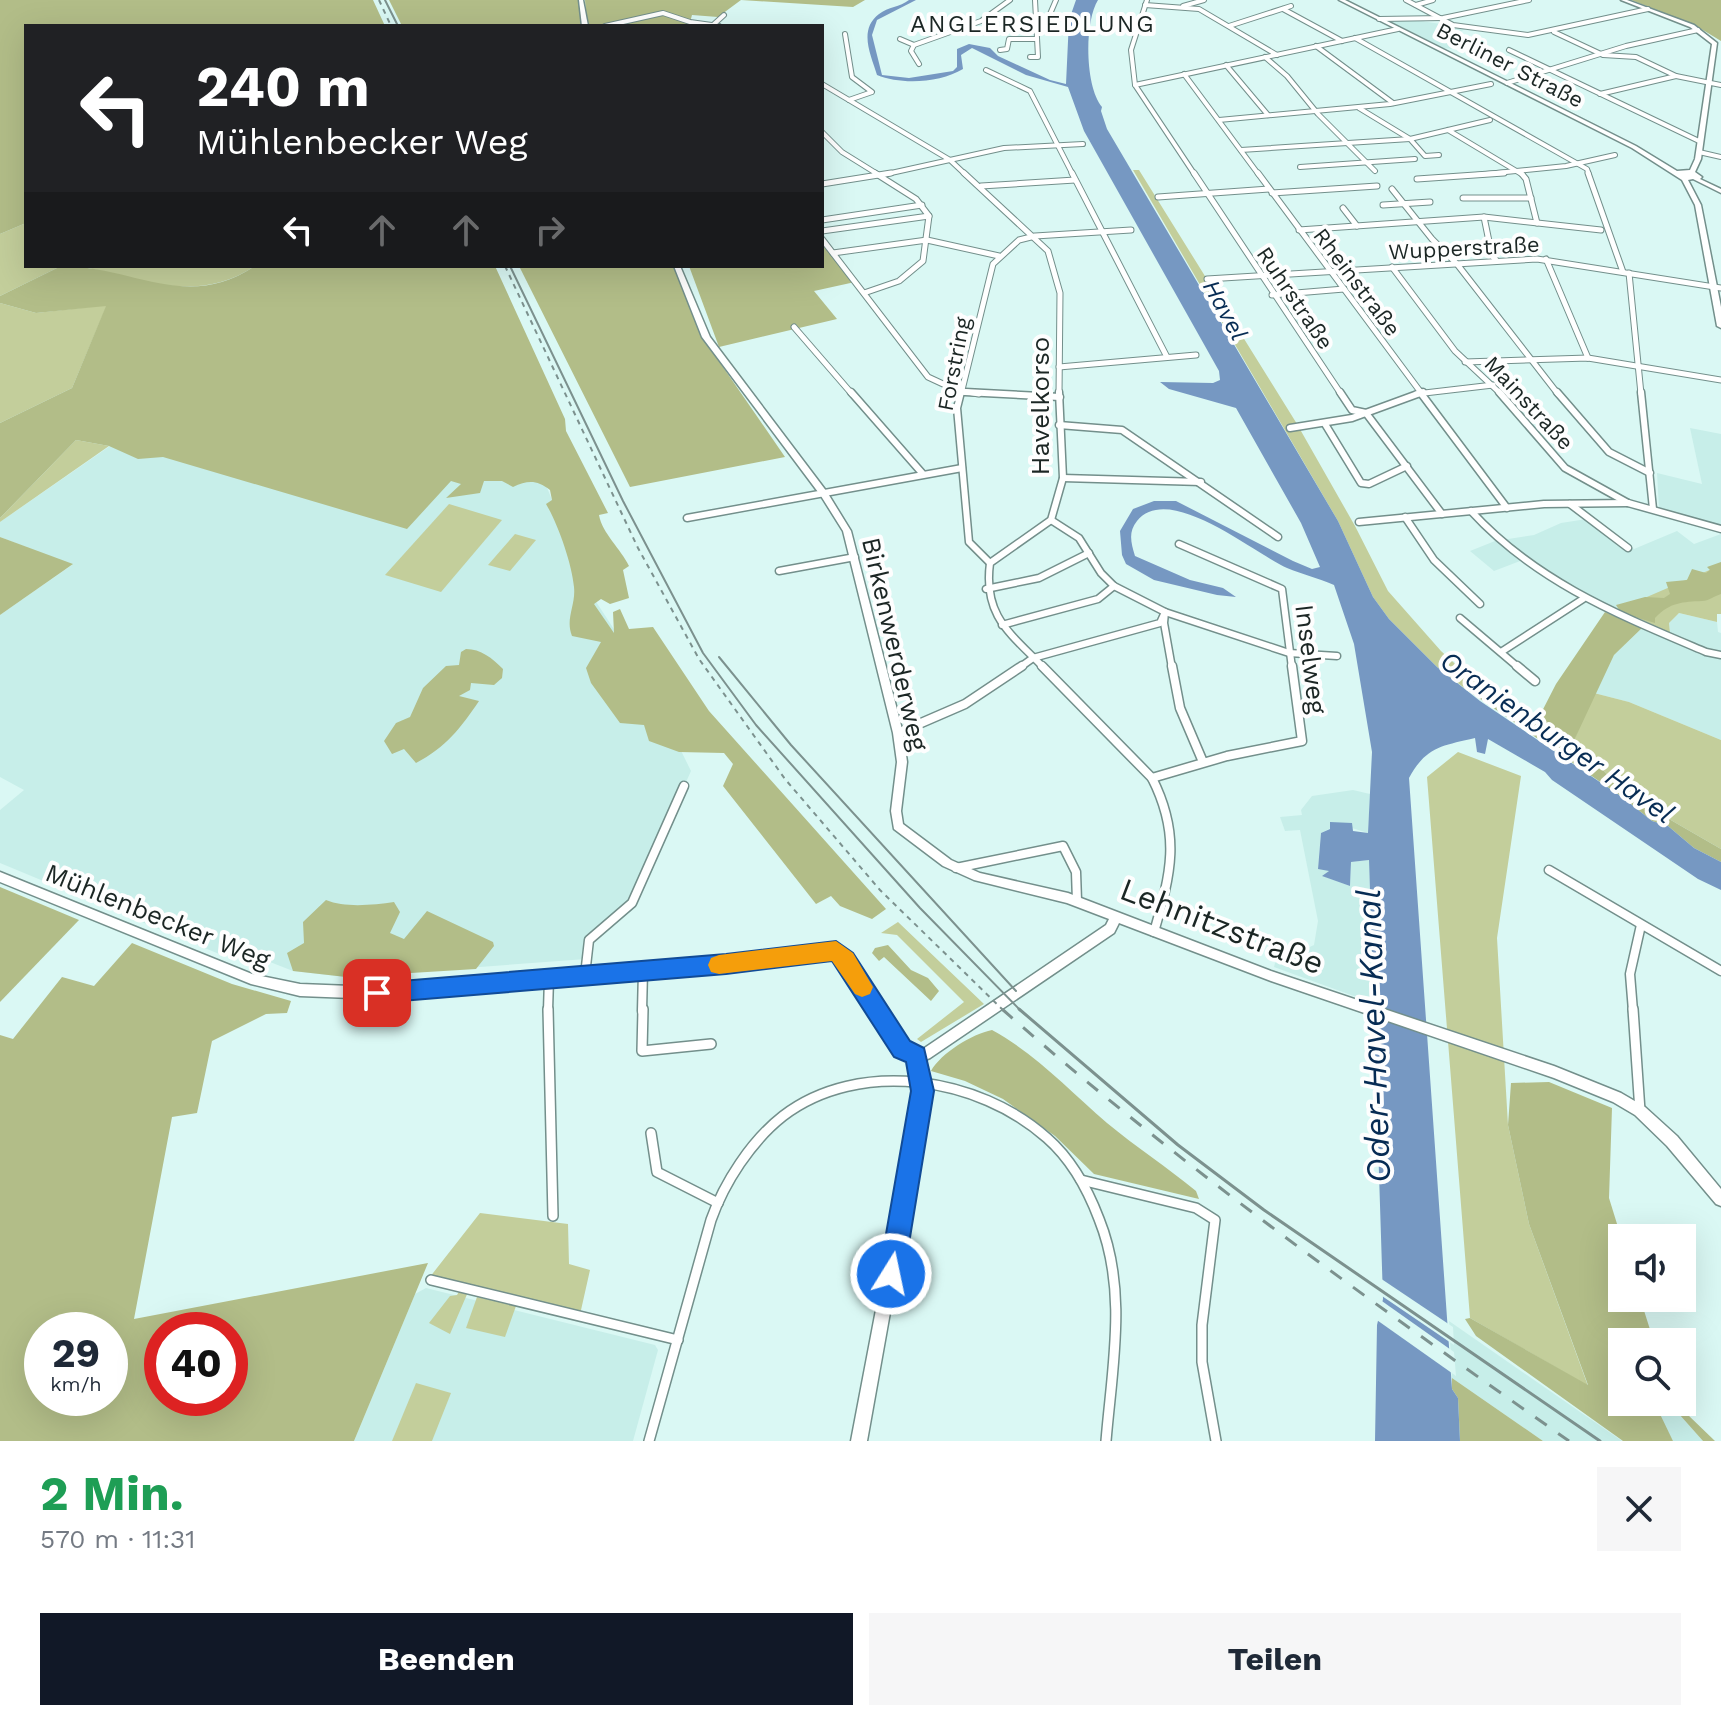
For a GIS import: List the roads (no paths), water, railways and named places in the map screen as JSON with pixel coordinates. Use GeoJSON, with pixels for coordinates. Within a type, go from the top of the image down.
{"type":"FeatureCollection","features":[{"type":"Feature","properties":{"kind":"street"},"geometry":{"type":"LineString","coordinates":[[581,0],[585,24]]}},
{"type":"Feature","properties":{"kind":"street"},"geometry":{"type":"LineString","coordinates":[[900,39],[914,45],[981,21],[1010,0]]}},
{"type":"Feature","properties":{"kind":"street"},"geometry":{"type":"LineString","coordinates":[[1030,57],[1038,57],[1035,0]]}},
{"type":"Feature","properties":{"kind":"street"},"geometry":{"type":"LineString","coordinates":[[1047,21],[1056,0]]}},
{"type":"Feature","properties":{"kind":"street"},"geometry":{"type":"LineString","coordinates":[[1180,7],[1204,0]]}},
{"type":"Feature","properties":{"kind":"street"},"geometry":{"type":"LineString","coordinates":[[1228,27],[1291,6],[1282,0]]}},
{"type":"Feature","properties":{"kind":"street","name":"Berliner Straße"},"geometry":{"type":"LineString","coordinates":[[1341,0],[1691,177]]}},
{"type":"Feature","properties":{"kind":"street"},"geometry":{"type":"LineString","coordinates":[[1406,0],[1453,25],[1528,35],[1648,9]]}},
{"type":"Feature","properties":{"kind":"street"},"geometry":{"type":"LineString","coordinates":[[1416,5],[1433,0]]}},
{"type":"Feature","properties":{"kind":"street"},"geometry":{"type":"LineString","coordinates":[[1379,19],[1439,18],[1529,0]]}},
{"type":"Feature","properties":{"kind":"street"},"geometry":{"type":"LineString","coordinates":[[1623,0],[1698,30],[1710,37],[1716,46],[1701,142],[1691,177],[1717,287],[1721,326]]}},
{"type":"Feature","properties":{"kind":"street"},"geometry":{"type":"LineString","coordinates":[[1277,55],[1199,9],[1146,3],[1131,50],[1135,85],[1226,65],[1277,55],[1398,29]]}},
{"type":"Feature","properties":{"kind":"street"},"geometry":{"type":"LineString","coordinates":[[1283,9],[1342,41]]}},
{"type":"Feature","properties":{"kind":"street"},"geometry":{"type":"LineString","coordinates":[[614,24],[663,13],[705,24]]}},
{"type":"Feature","properties":{"kind":"street"},"geometry":{"type":"LineString","coordinates":[[714,24],[724,15]]}},
{"type":"Feature","properties":{"kind":"street"},"geometry":{"type":"LineString","coordinates":[[1036,24],[1056,25]]}},
{"type":"Feature","properties":{"kind":"street"},"geometry":{"type":"LineString","coordinates":[[1507,83],[1603,55],[1622,46],[1698,30]]}},
{"type":"Feature","properties":{"kind":"street"},"geometry":{"type":"LineString","coordinates":[[1552,31],[1603,55],[1636,57]]}},
{"type":"Feature","properties":{"kind":"street"},"geometry":{"type":"LineString","coordinates":[[845,34],[852,77],[872,92],[849,100]]}},
{"type":"Feature","properties":{"kind":"street"},"geometry":{"type":"LineString","coordinates":[[1355,38],[1451,95],[1587,169],[1626,272],[1653,509]]}},
{"type":"Feature","properties":{"kind":"street"},"geometry":{"type":"LineString","coordinates":[[1000,50],[1007,49],[1009,39],[1036,39]]}},
{"type":"Feature","properties":{"kind":"street"},"geometry":{"type":"LineString","coordinates":[[914,45],[911,51],[919,64]]}},
{"type":"Feature","properties":{"kind":"street"},"geometry":{"type":"LineString","coordinates":[[1316,46],[1393,103]]}},
{"type":"Feature","properties":{"kind":"street"},"geometry":{"type":"LineString","coordinates":[[1622,46],[1636,57],[1676,76],[1721,85]]}},
{"type":"Feature","properties":{"kind":"street"},"geometry":{"type":"LineString","coordinates":[[1509,50],[1701,142]]}},
{"type":"Feature","properties":{"kind":"street"},"geometry":{"type":"LineString","coordinates":[[1265,57],[1287,76],[1316,112],[1375,171]]}},
{"type":"Feature","properties":{"kind":"street"},"geometry":{"type":"LineString","coordinates":[[1226,65],[1268,115]]}},
{"type":"Feature","properties":{"kind":"street"},"geometry":{"type":"LineString","coordinates":[[986,70],[1030,91],[1167,357]]}},
{"type":"Feature","properties":{"kind":"street","name":"Rheinstraße"},"geometry":{"type":"LineString","coordinates":[[1184,74],[1507,508]]}},
{"type":"Feature","properties":{"kind":"street"},"geometry":{"type":"LineString","coordinates":[[1600,94],[1676,76]]}},
{"type":"Feature","properties":{"kind":"street"},"geometry":{"type":"LineString","coordinates":[[1219,120],[1359,108],[1451,95],[1491,84]]}},
{"type":"Feature","properties":{"kind":"street","name":"Havelkorso"},"geometry":{"type":"LineString","coordinates":[[824,85],[950,160],[1048,251],[1060,293],[1059,425],[1063,478],[1051,520]]}},
{"type":"Feature","properties":{"kind":"street","name":"Ruhrstraße"},"geometry":{"type":"LineString","coordinates":[[1135,85],[1272,295],[1352,410],[1366,413],[1442,514]]}},
{"type":"Feature","properties":{"kind":"street"},"geometry":{"type":"LineString","coordinates":[[1359,108],[1410,139],[1425,156],[1439,155]]}},
{"type":"Feature","properties":{"kind":"street"},"geometry":{"type":"LineString","coordinates":[[1241,150],[1410,139],[1490,120]]}},
{"type":"Feature","properties":{"kind":"street"},"geometry":{"type":"LineString","coordinates":[[1448,130],[1520,172],[1526,179],[1537,223]]}},
{"type":"Feature","properties":{"kind":"street"},"geometry":{"type":"LineString","coordinates":[[824,134],[842,152],[922,205],[929,216],[923,261],[913,272],[883,288],[864,293]]}},
{"type":"Feature","properties":{"kind":"street"},"geometry":{"type":"LineString","coordinates":[[824,184],[878,176],[1004,148],[1083,144]]}},
{"type":"Feature","properties":{"kind":"street"},"geometry":{"type":"LineString","coordinates":[[1699,152],[1721,157]]}},
{"type":"Feature","properties":{"kind":"street"},"geometry":{"type":"LineString","coordinates":[[1417,179],[1581,165],[1615,155]]}},
{"type":"Feature","properties":{"kind":"street"},"geometry":{"type":"LineString","coordinates":[[1300,167],[1415,159]]}},
{"type":"Feature","properties":{"kind":"street"},"geometry":{"type":"LineString","coordinates":[[1691,177],[1721,192]]}},
{"type":"Feature","properties":{"kind":"street"},"geometry":{"type":"LineString","coordinates":[[1691,177],[1698,192],[1698,205]]}},
{"type":"Feature","properties":{"kind":"street"},"geometry":{"type":"LineString","coordinates":[[981,186],[1075,180]]}},
{"type":"Feature","properties":{"kind":"street"},"geometry":{"type":"LineString","coordinates":[[1158,197],[1377,186]]}},
{"type":"Feature","properties":{"kind":"street"},"geometry":{"type":"LineString","coordinates":[[1392,189],[1432,239],[1457,264],[1530,359],[1609,452],[1650,473]]}},
{"type":"Feature","properties":{"kind":"street"},"geometry":{"type":"LineString","coordinates":[[1698,192],[1721,192]]}},
{"type":"Feature","properties":{"kind":"street"},"geometry":{"type":"LineString","coordinates":[[1463,198],[1531,198]]}},
{"type":"Feature","properties":{"kind":"street"},"geometry":{"type":"LineString","coordinates":[[1383,205],[1430,202]]}},
{"type":"Feature","properties":{"kind":"street"},"geometry":{"type":"LineString","coordinates":[[824,220],[922,205]]}},
{"type":"Feature","properties":{"kind":"street"},"geometry":{"type":"LineString","coordinates":[[1343,208],[1357,226]]}},
{"type":"Feature","properties":{"kind":"street"},"geometry":{"type":"LineString","coordinates":[[824,231],[929,216]]}},
{"type":"Feature","properties":{"kind":"street"},"geometry":{"type":"LineString","coordinates":[[1299,230],[1484,217],[1601,230]]}},
{"type":"Feature","properties":{"kind":"street"},"geometry":{"type":"LineString","coordinates":[[1484,217],[1492,256],[1496,260]]}},
{"type":"Feature","properties":{"kind":"street"},"geometry":{"type":"LineString","coordinates":[[833,253],[927,240],[999,256],[1019,240],[1035,236],[1131,230]]}},
{"type":"Feature","properties":{"kind":"street"},"geometry":{"type":"LineString","coordinates":[[824,242],[938,386],[961,391],[1060,397]]}},
{"type":"Feature","properties":{"kind":"street","name":"Forstring"},"geometry":{"type":"LineString","coordinates":[[990,563],[969,542],[957,408],[993,264],[999,256]]}},
{"type":"Feature","properties":{"kind":"street"},"geometry":{"type":"LineString","coordinates":[[1546,259],[1588,358]]}},
{"type":"Feature","properties":{"kind":"street","name":"Wupperstraße"},"geometry":{"type":"LineString","coordinates":[[1207,279],[1546,259],[1717,287]]}},
{"type":"Feature","properties":{"kind":"street","name":"Mainstraße"},"geometry":{"type":"LineString","coordinates":[[1392,267],[1465,362],[1493,385],[1565,468],[1628,503],[1721,529]]}},
{"type":"Feature","properties":{"kind":"street","name":"Birkenwerderweg"},"geometry":{"type":"LineString","coordinates":[[678,268],[713,348],[839,516],[855,557],[898,733],[902,762],[896,811],[898,826],[915,842],[956,868]]}},
{"type":"Feature","properties":{"kind":"street"},"geometry":{"type":"LineString","coordinates":[[1272,295],[1344,289]]}},
{"type":"Feature","properties":{"kind":"street"},"geometry":{"type":"LineString","coordinates":[[794,327],[922,473]]}},
{"type":"Feature","properties":{"kind":"street"},"geometry":{"type":"LineString","coordinates":[[1059,367],[1196,355]]}},
{"type":"Feature","properties":{"kind":"street"},"geometry":{"type":"LineString","coordinates":[[1465,362],[1588,358],[1721,380]]}},
{"type":"Feature","properties":{"kind":"street"},"geometry":{"type":"LineString","coordinates":[[1290,428],[1325,424],[1366,413],[1420,392],[1493,385]]}},
{"type":"Feature","properties":{"kind":"street"},"geometry":{"type":"LineString","coordinates":[[1325,424],[1361,483],[1369,484],[1407,466]]}},
{"type":"Feature","properties":{"kind":"street"},"geometry":{"type":"LineString","coordinates":[[1059,425],[1122,430],[1278,537]]}},
{"type":"Feature","properties":{"kind":"street"},"geometry":{"type":"LineString","coordinates":[[687,518],[962,468]]}},
{"type":"Feature","properties":{"kind":"street"},"geometry":{"type":"LineString","coordinates":[[1063,478],[1201,482]]}},
{"type":"Feature","properties":{"kind":"street"},"geometry":{"type":"LineString","coordinates":[[1359,522],[1568,503],[1628,503]]}},
{"type":"Feature","properties":{"kind":"street"},"geometry":{"type":"LineString","coordinates":[[1568,503],[1628,548]]}},
{"type":"Feature","properties":{"kind":"street"},"geometry":{"type":"LineString","coordinates":[[1471,511],[1555,584],[1583,599],[1721,655]]}},
{"type":"Feature","properties":{"kind":"street"},"geometry":{"type":"LineString","coordinates":[[1405,517],[1434,560],[1480,604]]}},
{"type":"Feature","properties":{"kind":"street"},"geometry":{"type":"LineString","coordinates":[[1154,932],[1173,864],[1174,842],[1167,810],[1152,778],[1033,658],[988,606],[986,589],[990,563],[1051,520],[1079,538],[1114,586],[1165,612],[1289,653],[1337,656]]}},
{"type":"Feature","properties":{"kind":"street","name":"Inselweg"},"geometry":{"type":"LineString","coordinates":[[1152,778],[1203,762],[1302,741],[1282,589],[1179,544]]}},
{"type":"Feature","properties":{"kind":"street"},"geometry":{"type":"LineString","coordinates":[[986,589],[1039,578],[1089,553]]}},
{"type":"Feature","properties":{"kind":"street"},"geometry":{"type":"LineString","coordinates":[[779,571],[855,557]]}},
{"type":"Feature","properties":{"kind":"street"},"geometry":{"type":"LineString","coordinates":[[1002,625],[1098,599],[1114,586]]}},
{"type":"Feature","properties":{"kind":"street"},"geometry":{"type":"LineString","coordinates":[[1501,652],[1583,599]]}},
{"type":"Feature","properties":{"kind":"street"},"geometry":{"type":"LineString","coordinates":[[898,733],[965,704],[1033,658],[1160,623],[1165,612]]}},
{"type":"Feature","properties":{"kind":"street"},"geometry":{"type":"LineString","coordinates":[[1165,612],[1164,623],[1180,708],[1203,762]]}},
{"type":"Feature","properties":{"kind":"street"},"geometry":{"type":"LineString","coordinates":[[1460,618],[1535,681]]}},
{"type":"Feature","properties":{"kind":"street"},"geometry":{"type":"LineString","coordinates":[[585,975],[589,940],[632,903],[684,786]]}},
{"type":"Feature","properties":{"kind":"street"},"geometry":{"type":"LineString","coordinates":[[956,868],[1063,846],[1071,852],[1079,892],[1077,901]]}},
{"type":"Feature","properties":{"kind":"street","name":"Lehnitzstraße"},"geometry":{"type":"LineString","coordinates":[[956,868],[978,877],[1077,901],[1154,932],[1617,1097],[1640,1111],[1672,1141],[1721,1199]]}},
{"type":"Feature","properties":{"kind":"street"},"geometry":{"type":"LineString","coordinates":[[1549,870],[1721,971]]}},
{"type":"Feature","properties":{"kind":"street","name":"Mühlenbecker Weg"},"geometry":{"type":"LineString","coordinates":[[1,877],[251,979],[295,990],[377,993],[836,951],[846,960],[902,1049],[916,1056]]}},
{"type":"Feature","properties":{"kind":"street"},"geometry":{"type":"LineString","coordinates":[[859,1441],[922,1100],[916,1056],[926,1054],[1110,929],[1116,917]]}},
{"type":"Feature","properties":{"kind":"street"},"geometry":{"type":"LineString","coordinates":[[1640,1111],[1630,974],[1641,925]]}},
{"type":"Feature","properties":{"kind":"street"},"geometry":{"type":"LineString","coordinates":[[643,971],[642,1051],[711,1044]]}},
{"type":"Feature","properties":{"kind":"street"},"geometry":{"type":"LineString","coordinates":[[549,978],[548,1108],[553,1139],[553,1216]]}},
{"type":"Feature","properties":{"kind":"street"},"geometry":{"type":"LineString","coordinates":[[649,1441],[718,1203],[755,1145],[772,1126],[797,1108],[829,1092],[860,1084],[920,1082],[973,1093],[1016,1114],[1047,1138],[1081,1180],[1103,1228],[1115,1275],[1115,1323],[1106,1441]]}},
{"type":"Feature","properties":{"kind":"street"},"geometry":{"type":"LineString","coordinates":[[651,1133],[657,1172],[718,1203]]}},
{"type":"Feature","properties":{"kind":"street"},"geometry":{"type":"LineString","coordinates":[[1081,1180],[1196,1208],[1215,1220],[1202,1362],[1216,1441]]}},
{"type":"Feature","properties":{"kind":"street"},"geometry":{"type":"LineString","coordinates":[[431,1280],[678,1340]]}},
{"type":"Feature","properties":{"kind":"water"},"geometry":{"type":"Polygon","coordinates":[[[909,0],[916,0],[877,20],[872,35],[882,75],[909,78],[953,71],[957,67],[957,49],[969,44],[990,48],[998,56],[1066,84],[1069,20],[1076,0],[1098,0],[1090,23],[1088,54],[1092,85],[1107,129],[1338,521],[1373,597],[1389,619],[1437,667],[1480,701],[1622,797],[1652,821],[1668,826],[1694,848],[1721,862],[1721,890],[1698,879],[1552,780],[1545,772],[1488,739],[1485,754],[1477,752],[1475,738],[1436,749],[1422,760],[1409,778],[1452,1389],[1458,1398],[1460,1441],[1375,1441],[1377,1325],[1383,1299],[1369,860],[1351,862],[1350,886],[1322,876],[1329,871],[1318,869],[1321,833],[1330,829],[1330,822],[1352,823],[1353,831],[1368,833],[1372,752],[1354,644],[1334,585],[1287,568],[1211,524],[1169,510],[1151,511],[1134,525],[1131,533],[1135,556],[1190,580],[1223,588],[1236,597],[1154,580],[1126,564],[1120,531],[1133,509],[1154,501],[1176,501],[1293,561],[1312,569],[1320,567],[1301,523],[1236,408],[1169,389],[1160,382],[1213,383],[1220,380],[1219,371],[1084,131],[1068,87],[1026,75],[972,48],[961,55],[963,69],[954,74],[932,80],[909,81],[877,75],[869,51],[869,27],[879,14],[909,0]]]}},
{"type":"Feature","properties":{"kind":"tram line"},"geometry":{"type":"LineString","coordinates":[[385,0],[397,24]]}},
{"type":"Feature","properties":{"kind":"tram line"},"geometry":{"type":"LineString","coordinates":[[511,268],[623,501],[703,653],[756,725],[920,908],[1019,1009]]}},
{"type":"Feature","properties":{"kind":"tram line"},"geometry":{"type":"LineString","coordinates":[[719,657],[791,745],[1016,991]]}},
{"type":"Feature","properties":{"kind":"tram line"},"geometry":{"type":"LineString","coordinates":[[1019,1009],[1178,1145],[1264,1210],[1600,1441]]}},
{"type":"Feature","properties":{"kind":"railway"},"geometry":{"type":"LineString","coordinates":[[379,0],[390,24]]}},
{"type":"Feature","properties":{"kind":"railway"},"geometry":{"type":"LineString","coordinates":[[506,268],[638,548],[699,659],[785,779],[880,890],[1004,1011]]}},
{"type":"Feature","properties":{"kind":"railway"},"geometry":{"type":"LineString","coordinates":[[1002,1009],[1209,1179],[1351,1286],[1569,1441]]}},
{"type":"Feature","properties":{"kind":"district","name":"ANGLERSIEDLUNG"},"geometry":{"type":"Point","coordinates":[1033,24]}},
{"type":"Feature","properties":{"kind":"water label","name":"Havel"},"geometry":{"type":"Point","coordinates":[1225,310]}},
{"type":"Feature","properties":{"kind":"water label","name":"Oranienburger Havel"},"geometry":{"type":"Point","coordinates":[1557,737]}},
{"type":"Feature","properties":{"kind":"water label","name":"Oder-Havel-Kanal"},"geometry":{"type":"Point","coordinates":[1373,1036]}}]}
